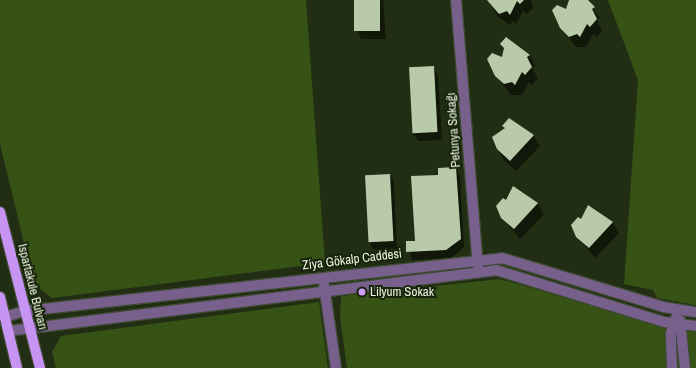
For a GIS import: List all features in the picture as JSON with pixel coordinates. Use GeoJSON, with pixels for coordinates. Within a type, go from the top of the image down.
{"type":"FeatureCollection","features":[{"type":"Feature","properties":{"kind":"main road","name":"Ispartakule Bulvarı"},"geometry":{"type":"LineString","coordinates":[[0,212],[40,368]]}},
{"type":"Feature","properties":{"kind":"main road"},"geometry":{"type":"LineString","coordinates":[[0,297],[17,368]]}},
{"type":"Feature","properties":{"kind":"street","name":"Petunya Sokağı"},"geometry":{"type":"LineString","coordinates":[[456,0],[478,272]]}},
{"type":"Feature","properties":{"kind":"street","name":"Ziya Gökalp Caddesi"},"geometry":{"type":"LineString","coordinates":[[5,317],[25,312],[477,258],[502,258],[679,311],[696,312]]}},
{"type":"Feature","properties":{"kind":"street"},"geometry":{"type":"LineString","coordinates":[[8,331],[29,326],[478,272],[508,272],[678,325],[696,326]]}},
{"type":"Feature","properties":{"kind":"street"},"geometry":{"type":"LineString","coordinates":[[323,276],[336,368]]}},
{"type":"Feature","properties":{"kind":"street"},"geometry":{"type":"LineString","coordinates":[[672,368],[679,311]]}},
{"type":"Feature","properties":{"kind":"street"},"geometry":{"type":"LineString","coordinates":[[678,325],[685,368]]}},
{"type":"Feature","properties":{"kind":"green space"},"geometry":{"type":"Polygon","coordinates":[[[0,0],[306,0],[325,263],[52,298],[34,284],[0,144],[0,0]]]}},
{"type":"Feature","properties":{"kind":"green space"},"geometry":{"type":"Polygon","coordinates":[[[608,0],[696,0],[696,305],[657,298],[653,290],[624,284],[638,80],[608,0]]]}},
{"type":"Feature","properties":{"kind":"green space"},"geometry":{"type":"Polygon","coordinates":[[[500,279],[677,330],[696,331],[696,368],[347,368],[340,317],[341,296],[500,279]]]}},
{"type":"Feature","properties":{"kind":"green space"},"geometry":{"type":"Polygon","coordinates":[[[319,302],[328,368],[56,368],[52,352],[61,336],[319,302]]]}},
{"type":"Feature","properties":{"kind":"building"},"geometry":{"type":"Polygon","coordinates":[[[354,0],[380,0],[380,31],[354,31],[354,0]]]}},
{"type":"Feature","properties":{"kind":"building"},"geometry":{"type":"Polygon","coordinates":[[[487,0],[524,0],[520,4],[517,1],[510,15],[507,11],[499,14],[487,0]]]}},
{"type":"Feature","properties":{"kind":"building"},"geometry":{"type":"Polygon","coordinates":[[[569,0],[588,0],[595,7],[592,9],[597,19],[590,27],[587,24],[580,37],[577,34],[569,37],[560,28],[552,10],[557,5],[566,9],[569,0]]]}},
{"type":"Feature","properties":{"kind":"building"},"geometry":{"type":"Polygon","coordinates":[[[506,37],[530,55],[527,57],[532,67],[525,75],[522,72],[515,85],[512,82],[504,84],[495,76],[487,59],[492,53],[502,57],[504,48],[500,44],[506,37]]]}},
{"type":"Feature","properties":{"kind":"building"},"geometry":{"type":"Polygon","coordinates":[[[434,66],[437,132],[412,133],[409,67],[434,66]]]}},
{"type":"Feature","properties":{"kind":"building"},"geometry":{"type":"Polygon","coordinates":[[[509,118],[534,135],[510,161],[497,149],[492,137],[505,128],[502,126],[509,118]]]}},
{"type":"Feature","properties":{"kind":"building"},"geometry":{"type":"Polygon","coordinates":[[[456,167],[461,239],[446,250],[406,252],[406,241],[415,241],[411,176],[438,175],[438,168],[456,167]]]}},
{"type":"Feature","properties":{"kind":"building"},"geometry":{"type":"Polygon","coordinates":[[[390,174],[394,241],[369,242],[365,175],[390,174]]]}},
{"type":"Feature","properties":{"kind":"building"},"geometry":{"type":"Polygon","coordinates":[[[513,186],[538,203],[514,229],[501,218],[496,206],[503,198],[506,200],[513,186]]]}},
{"type":"Feature","properties":{"kind":"building"},"geometry":{"type":"Polygon","coordinates":[[[588,205],[613,222],[589,248],[576,237],[571,225],[578,217],[581,219],[588,205]]]}},
{"type":"Feature","properties":{"kind":"place","name":"Lilyum Sokak"},"geometry":{"type":"Point","coordinates":[362,292]}}]}
